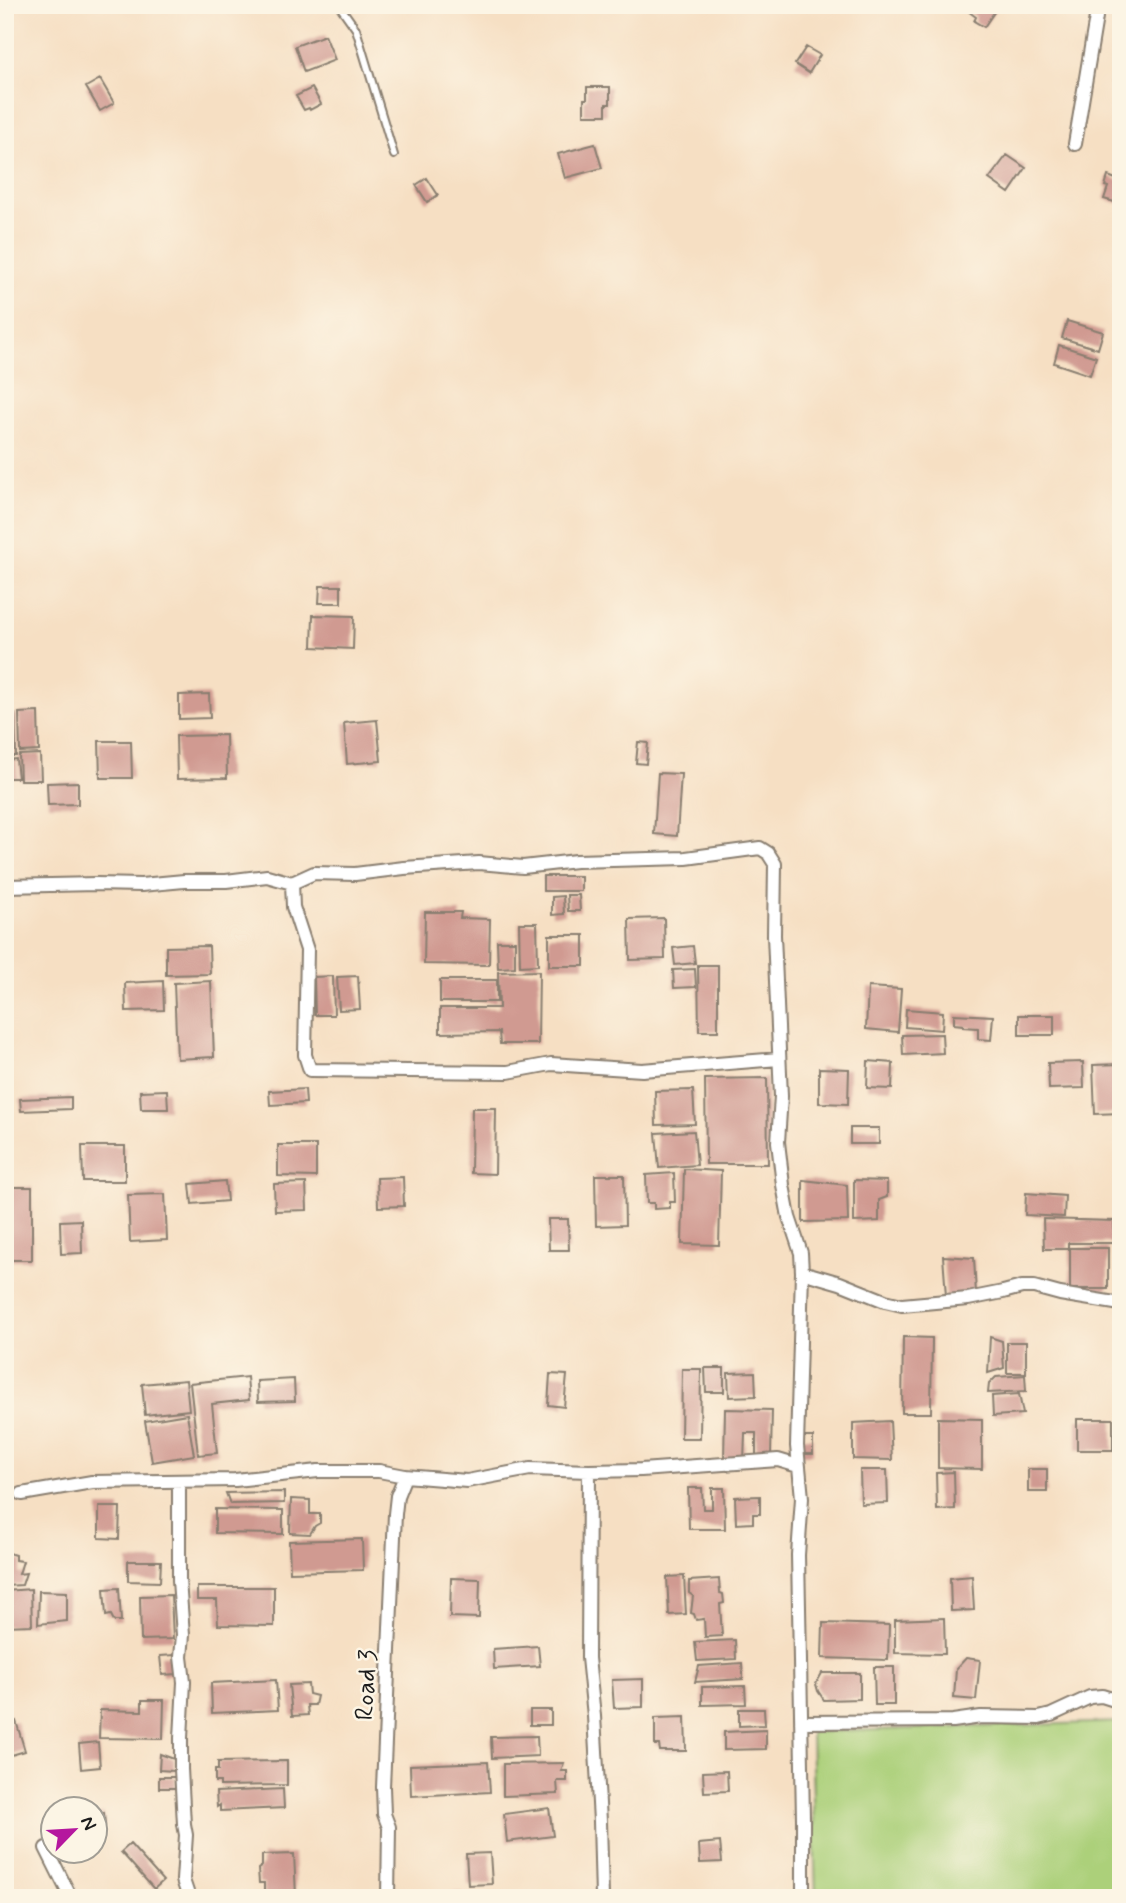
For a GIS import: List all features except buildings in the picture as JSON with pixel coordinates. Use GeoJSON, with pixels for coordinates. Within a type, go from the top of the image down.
{"type":"FeatureCollection","features":[{"type":"Feature","properties":{"kind":"street"},"geometry":{"type":"LineString","coordinates":[[1075,144],[1098,5]]}},
{"type":"Feature","properties":{"kind":"street"},"geometry":{"type":"LineString","coordinates":[[5,886],[141,885],[267,876],[292,883],[314,873],[355,874],[480,863],[523,867],[576,861],[686,858],[760,848],[768,853],[775,864],[774,935],[781,1096],[778,1142],[783,1185],[789,1217],[801,1253],[802,1272],[797,1446],[802,1498],[798,1555],[803,1898]]}},
{"type":"Feature","properties":{"kind":"street"},"geometry":{"type":"LineString","coordinates":[[292,883],[293,907],[307,950],[305,1055],[310,1070],[508,1072],[551,1064],[642,1070],[779,1059]]}},
{"type":"Feature","properties":{"kind":"street"},"geometry":{"type":"LineString","coordinates":[[802,1272],[902,1305],[968,1299],[1022,1287],[1121,1304]]}},
{"type":"Feature","properties":{"kind":"street"},"geometry":{"type":"LineString","coordinates":[[778,1460],[797,1446]]}},
{"type":"Feature","properties":{"kind":"street"},"geometry":{"type":"LineString","coordinates":[[22,1494],[92,1482],[235,1480],[318,1471],[379,1471],[467,1481],[530,1469],[641,1470],[778,1460],[798,1466]]}},
{"type":"Feature","properties":{"kind":"street"},"geometry":{"type":"LineString","coordinates":[[589,1471],[588,1658],[600,1808],[602,1898]]}},
{"type":"Feature","properties":{"kind":"street","name":"Road 3"},"geometry":{"type":"LineString","coordinates":[[388,1898],[389,1827],[384,1814],[383,1787],[397,1496],[405,1476]]}},
{"type":"Feature","properties":{"kind":"street"},"geometry":{"type":"LineString","coordinates":[[179,1481],[179,1580],[184,1682],[181,1769],[186,1835],[183,1880],[189,1898]]}},
{"type":"Feature","properties":{"kind":"street"},"geometry":{"type":"LineString","coordinates":[[801,1722],[953,1721],[981,1717],[1039,1717],[1051,1715],[1090,1697],[1102,1696],[1121,1702]]}},
{"type":"Feature","properties":{"kind":"street"},"geometry":{"type":"LineString","coordinates":[[54,1864],[71,1898]]}},
{"type":"Feature","properties":{"kind":"lane"},"geometry":{"type":"LineString","coordinates":[[339,5],[356,29],[394,155]]}},
{"type":"Feature","properties":{"kind":"green space"},"geometry":{"type":"Polygon","coordinates":[[[1121,1722],[1121,1898],[816,1898],[811,1732],[1121,1722]]]}}]}
